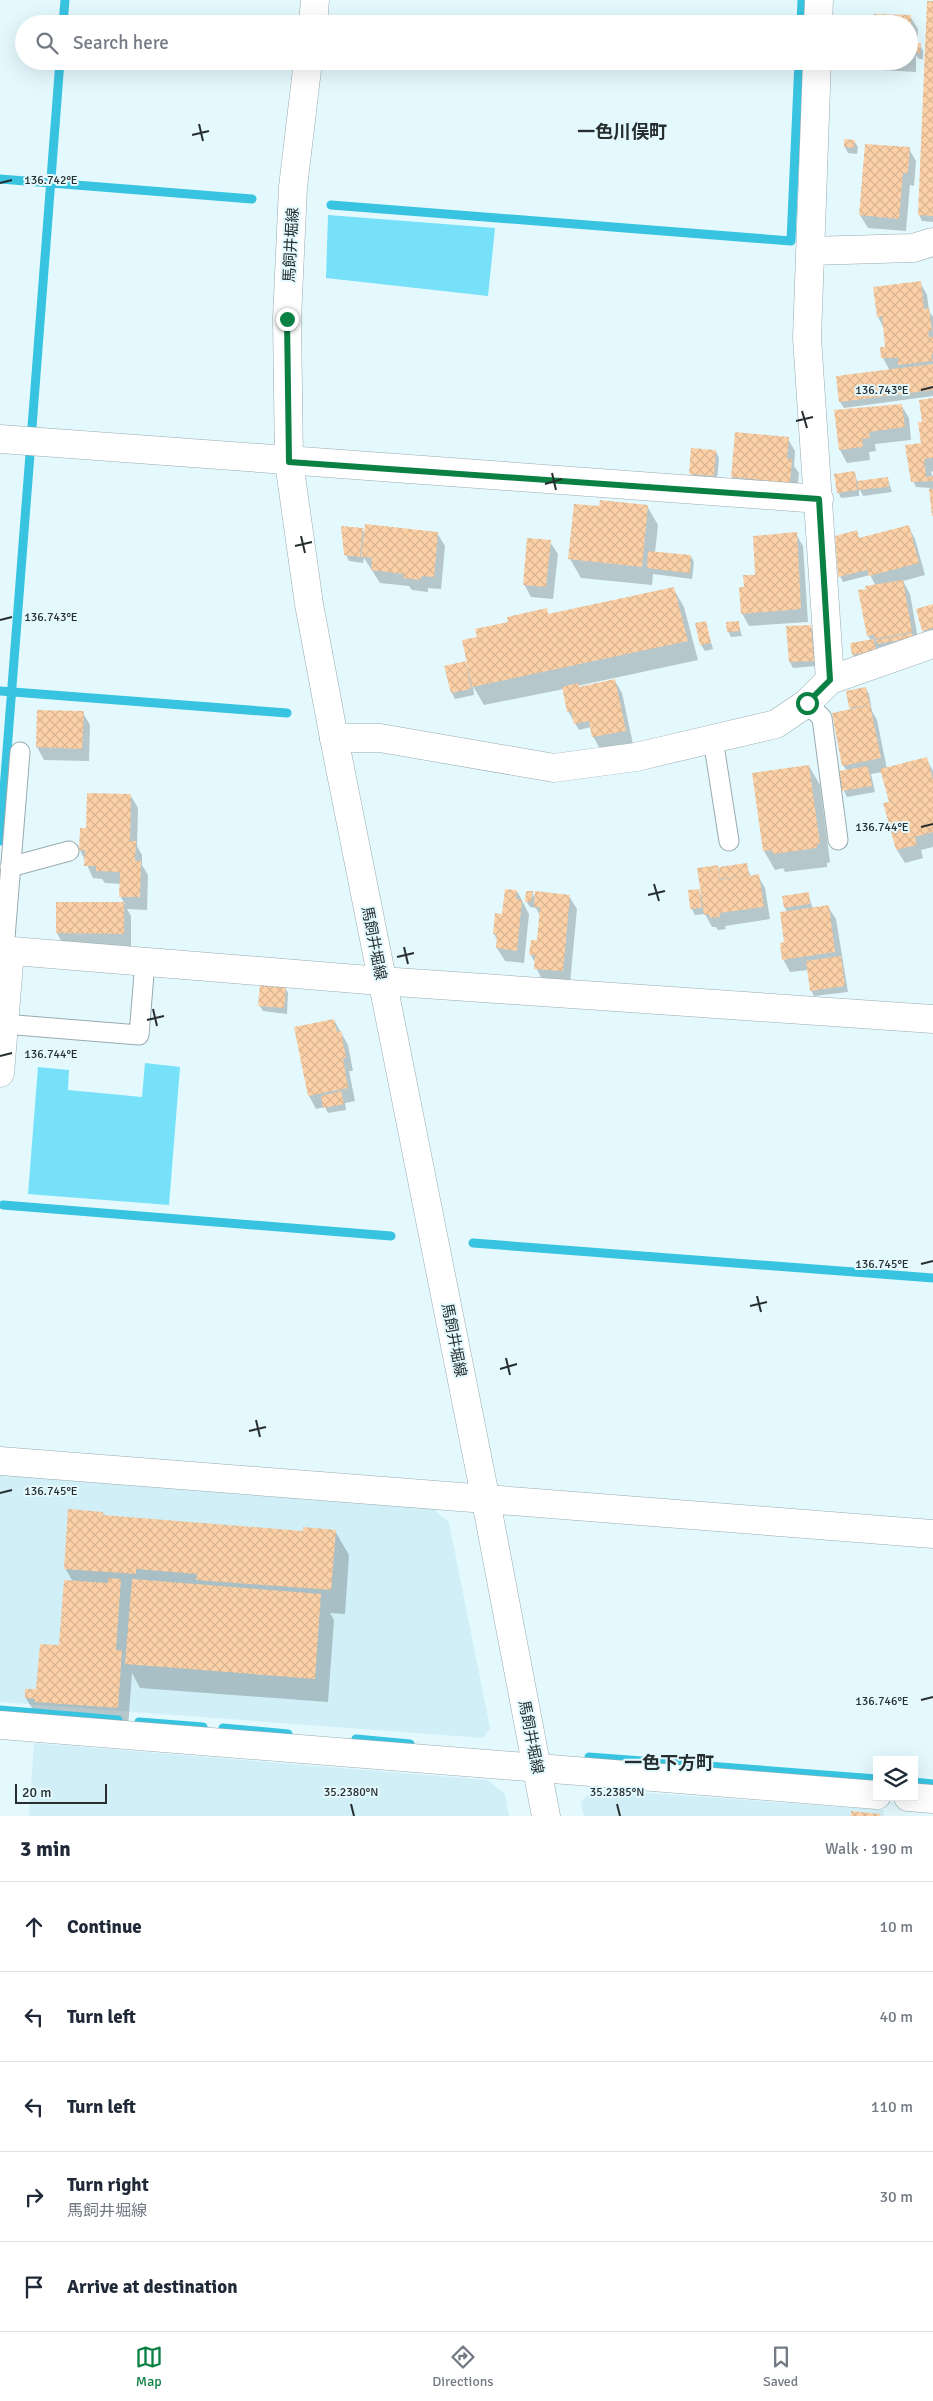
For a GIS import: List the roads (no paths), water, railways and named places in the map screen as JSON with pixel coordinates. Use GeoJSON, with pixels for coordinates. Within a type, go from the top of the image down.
{"type":"FeatureCollection","features":[{"type":"Feature","properties":{"kind":"street"},"geometry":{"type":"LineString","coordinates":[[314,15],[316,0]]}},
{"type":"Feature","properties":{"kind":"street"},"geometry":{"type":"LineString","coordinates":[[818,15],[819,0]]}},
{"type":"Feature","properties":{"kind":"street","name":"馬飼井堀線"},"geometry":{"type":"LineString","coordinates":[[307,70],[294,187],[287,319],[289,462],[309,604],[334,738],[486,1500],[546,1816]]}},
{"type":"Feature","properties":{"kind":"street"},"geometry":{"type":"LineString","coordinates":[[817,70],[807,338],[830,680]]}},
{"type":"Feature","properties":{"kind":"street"},"geometry":{"type":"LineString","coordinates":[[810,251],[913,248],[933,242]]}},
{"type":"Feature","properties":{"kind":"street"},"geometry":{"type":"LineString","coordinates":[[0,439],[289,462],[819,499]]}},
{"type":"Feature","properties":{"kind":"street"},"geometry":{"type":"LineString","coordinates":[[334,738],[380,738],[554,768],[636,757],[776,724],[807,703],[830,680],[933,644]]}},
{"type":"Feature","properties":{"kind":"street"},"geometry":{"type":"LineString","coordinates":[[0,1073],[4,1024],[5,950],[381,981],[933,1020]]}},
{"type":"Feature","properties":{"kind":"street"},"geometry":{"type":"LineString","coordinates":[[0,1461],[933,1534]]}},
{"type":"Feature","properties":{"kind":"street"},"geometry":{"type":"LineString","coordinates":[[0,1725],[873,1795]]}},
{"type":"Feature","properties":{"kind":"street"},"geometry":{"type":"LineString","coordinates":[[918,1798],[933,1799]]}},
{"type":"Feature","properties":{"kind":"lane"},"geometry":{"type":"LineString","coordinates":[[807,703],[822,718],[830,766],[838,840]]}},
{"type":"Feature","properties":{"kind":"lane"},"geometry":{"type":"LineString","coordinates":[[713,739],[729,841]]}},
{"type":"Feature","properties":{"kind":"lane"},"geometry":{"type":"LineString","coordinates":[[5,950],[20,752]]}},
{"type":"Feature","properties":{"kind":"lane"},"geometry":{"type":"LineString","coordinates":[[10,867],[70,851]]}},
{"type":"Feature","properties":{"kind":"lane"},"geometry":{"type":"LineString","coordinates":[[4,1024],[139,1035],[146,962]]}},
{"type":"Feature","properties":{"kind":"waterway"},"geometry":{"type":"LineString","coordinates":[[64,15],[65,0]]}},
{"type":"Feature","properties":{"kind":"waterway"},"geometry":{"type":"LineString","coordinates":[[801,15],[802,0]]}},
{"type":"Feature","properties":{"kind":"waterway"},"geometry":{"type":"LineString","coordinates":[[32,427],[59,70]]}},
{"type":"Feature","properties":{"kind":"waterway"},"geometry":{"type":"LineString","coordinates":[[331,205],[791,241],[799,70]]}},
{"type":"Feature","properties":{"kind":"waterway"},"geometry":{"type":"LineString","coordinates":[[0,179],[252,199]]}},
{"type":"Feature","properties":{"kind":"waterway"},"geometry":{"type":"LineString","coordinates":[[0,841],[30,454]]}},
{"type":"Feature","properties":{"kind":"waterway"},"geometry":{"type":"LineString","coordinates":[[0,691],[287,713]]}},
{"type":"Feature","properties":{"kind":"waterway"},"geometry":{"type":"LineString","coordinates":[[3,1205],[391,1236]]}},
{"type":"Feature","properties":{"kind":"waterway"},"geometry":{"type":"LineString","coordinates":[[473,1243],[933,1278]]}},
{"type":"Feature","properties":{"kind":"waterway"},"geometry":{"type":"LineString","coordinates":[[0,1710],[118,1720]]}},
{"type":"Feature","properties":{"kind":"waterway"},"geometry":{"type":"LineString","coordinates":[[139,1722],[203,1727]]}},
{"type":"Feature","properties":{"kind":"waterway"},"geometry":{"type":"LineString","coordinates":[[223,1728],[288,1734]]}},
{"type":"Feature","properties":{"kind":"waterway"},"geometry":{"type":"LineString","coordinates":[[356,1739],[410,1744]]}},
{"type":"Feature","properties":{"kind":"waterway"},"geometry":{"type":"LineString","coordinates":[[589,1757],[873,1779]]}},
{"type":"Feature","properties":{"kind":"waterway"},"geometry":{"type":"LineString","coordinates":[[918,1782],[933,1784]]}},
{"type":"Feature","properties":{"kind":"district","name":"一色川俣町"},"geometry":{"type":"Point","coordinates":[622,132]}},
{"type":"Feature","properties":{"kind":"district","name":"一色下方町"},"geometry":{"type":"Point","coordinates":[669,1763]}}]}
